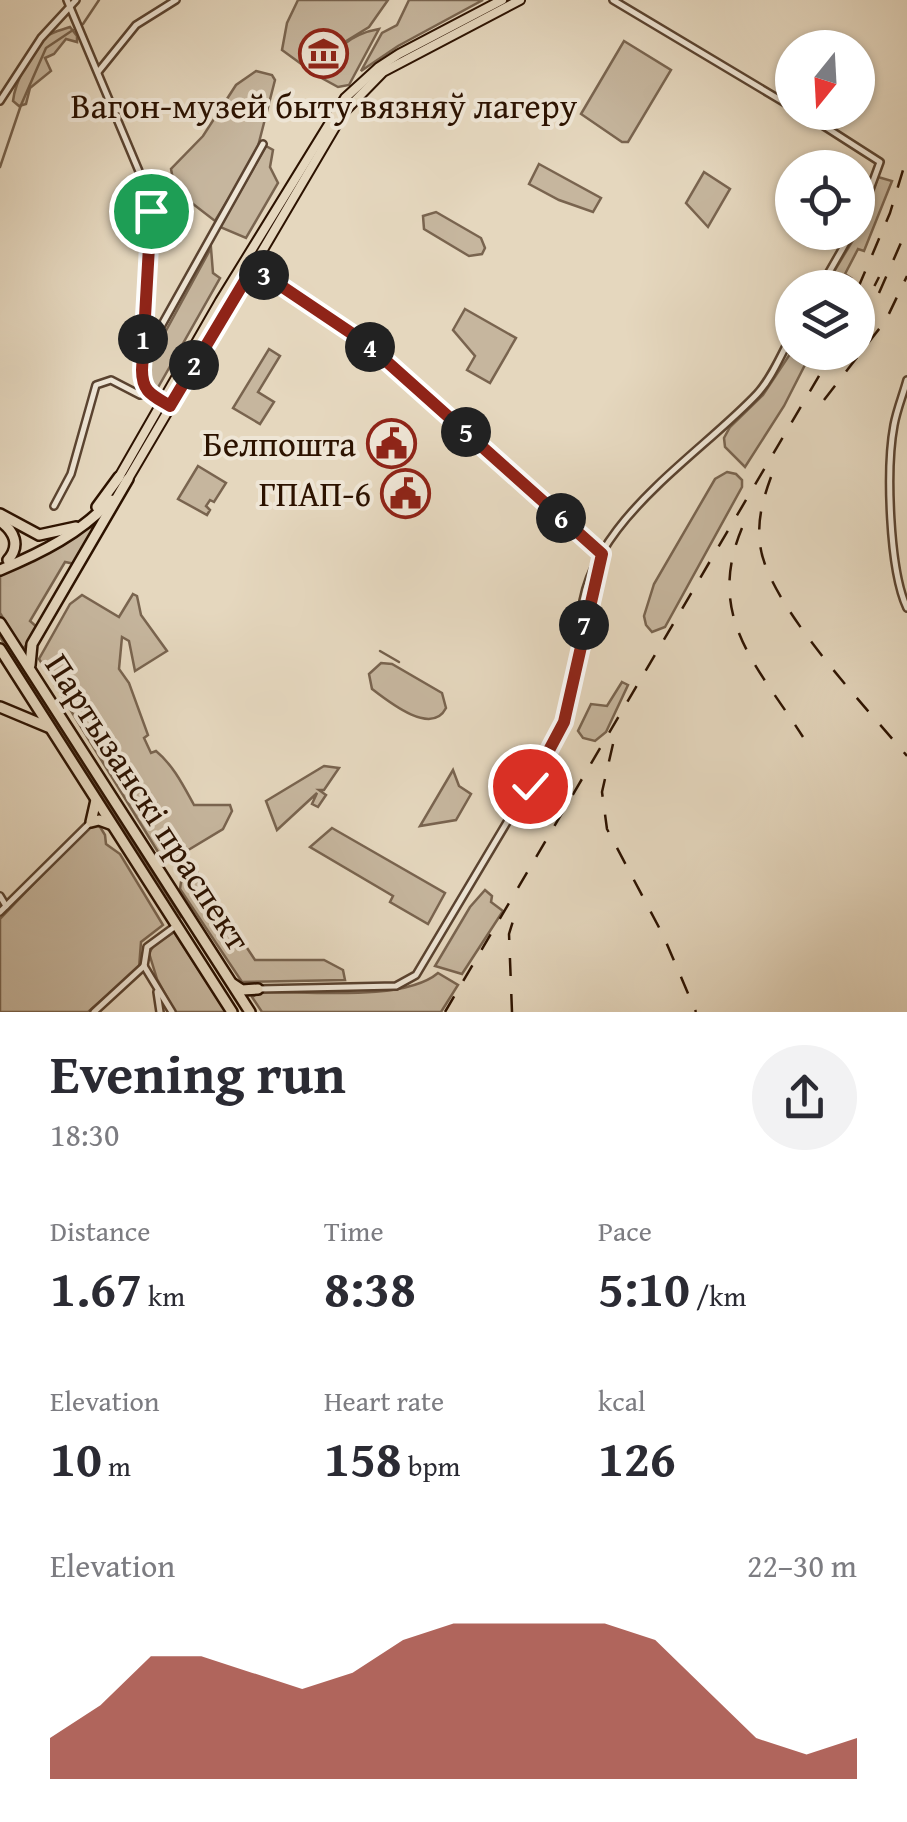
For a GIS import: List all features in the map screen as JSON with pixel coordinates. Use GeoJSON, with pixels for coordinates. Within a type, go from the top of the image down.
{"type":"FeatureCollection","features":[{"type":"Feature","properties":{"kind":"highway"},"geometry":{"type":"LineString","coordinates":[[3,564],[48,544],[76,526],[92,514],[123,478]]}},
{"type":"Feature","properties":{"kind":"highway"},"geometry":{"type":"LineString","coordinates":[[3,564],[50,547],[76,530],[105,507],[123,478]]}},
{"type":"Feature","properties":{"kind":"highway"},"geometry":{"type":"LineString","coordinates":[[33,672],[29,659],[32,644],[123,478]]}},
{"type":"Feature","properties":{"kind":"highway"},"geometry":{"type":"LineString","coordinates":[[0,518],[39,535],[76,526]]}},
{"type":"Feature","properties":{"kind":"highway"},"geometry":{"type":"LineString","coordinates":[[0,518],[15,538],[13,555],[3,564]]}},
{"type":"Feature","properties":{"kind":"highway","name":"Партызанскі праспект"},"geometry":{"type":"LineString","coordinates":[[0,622],[249,1012]]}},
{"type":"Feature","properties":{"kind":"highway","name":"Партызанскі праспект"},"geometry":{"type":"LineString","coordinates":[[0,650],[232,1012]]}},
{"type":"Feature","properties":{"kind":"highway"},"geometry":{"type":"LineString","coordinates":[[0,707],[52,730]]}},
{"type":"Feature","properties":{"kind":"highway"},"geometry":{"type":"LineString","coordinates":[[96,800],[91,822],[99,820],[112,825]]}},
{"type":"Feature","properties":{"kind":"highway"},"geometry":{"type":"LineString","coordinates":[[177,924],[187,916]]}},
{"type":"Feature","properties":{"kind":"highway"},"geometry":{"type":"LineString","coordinates":[[231,982],[239,989],[258,989]]}},
{"type":"Feature","properties":{"kind":"highway"},"geometry":{"type":"LineString","coordinates":[[249,1012],[250,996],[258,989]]}},
{"type":"Feature","properties":{"kind":"main road"},"geometry":{"type":"LineString","coordinates":[[249,265],[332,115],[351,91],[399,54],[502,0]]}},
{"type":"Feature","properties":{"kind":"main road"},"geometry":{"type":"LineString","coordinates":[[123,478],[334,126],[371,82],[422,49],[520,0]]}},
{"type":"Feature","properties":{"kind":"street"},"geometry":{"type":"LineString","coordinates":[[0,101],[3,90],[41,38],[69,3],[76,0]]}},
{"type":"Feature","properties":{"kind":"street"},"geometry":{"type":"LineString","coordinates":[[98,72],[136,26],[176,0]]}},
{"type":"Feature","properties":{"kind":"street"},"geometry":{"type":"LineString","coordinates":[[613,0],[775,97]]}},
{"type":"Feature","properties":{"kind":"street"},"geometry":{"type":"LineString","coordinates":[[69,3],[150,199],[140,395]]}},
{"type":"Feature","properties":{"kind":"street"},"geometry":{"type":"LineString","coordinates":[[832,130],[864,150]]}},
{"type":"Feature","properties":{"kind":"street"},"geometry":{"type":"LineString","coordinates":[[143,358],[263,144]]}},
{"type":"Feature","properties":{"kind":"street"},"geometry":{"type":"LineString","coordinates":[[249,265],[366,343],[602,554]]}},
{"type":"Feature","properties":{"kind":"street"},"geometry":{"type":"LineString","coordinates":[[258,989],[396,986],[413,979],[559,735],[602,554],[620,526],[756,395],[775,363]]}},
{"type":"Feature","properties":{"kind":"street"},"geometry":{"type":"LineString","coordinates":[[54,506],[71,474],[96,386],[105,380],[116,381],[140,395],[148,394]]}},
{"type":"Feature","properties":{"kind":"street"},"geometry":{"type":"LineString","coordinates":[[907,380],[892,449],[896,572],[907,608]]}},
{"type":"Feature","properties":{"kind":"street"},"geometry":{"type":"LineString","coordinates":[[143,386],[148,394],[166,403]]}},
{"type":"Feature","properties":{"kind":"street"},"geometry":{"type":"LineString","coordinates":[[0,912],[91,822]]}},
{"type":"Feature","properties":{"kind":"street"},"geometry":{"type":"LineString","coordinates":[[0,896],[6,906]]}},
{"type":"Feature","properties":{"kind":"street"},"geometry":{"type":"LineString","coordinates":[[172,1012],[144,966],[147,947],[177,924]]}},
{"type":"Feature","properties":{"kind":"street"},"geometry":{"type":"LineString","coordinates":[[94,1012],[144,966]]}},
{"type":"Feature","properties":{"kind":"street"},"geometry":{"type":"LineString","coordinates":[[156,988],[160,1012]]}},
{"type":"Feature","properties":{"kind":"shaded area"},"geometry":{"type":"Polygon","coordinates":[[[298,0],[388,0],[369,27],[330,51],[324,49],[318,59],[323,62],[315,74],[282,50],[287,23],[298,0]]]}},
{"type":"Feature","properties":{"kind":"shaded area"},"geometry":{"type":"Polygon","coordinates":[[[409,0],[483,0],[361,71],[382,33],[397,25],[409,0]]]}},
{"type":"Feature","properties":{"kind":"shaded area"},"geometry":{"type":"Polygon","coordinates":[[[70,27],[77,42],[66,39],[54,54],[45,58],[51,71],[30,88],[26,104],[19,106],[13,101],[14,93],[30,57],[47,36],[70,27]]]}},
{"type":"Feature","properties":{"kind":"shaded area"},"geometry":{"type":"Polygon","coordinates":[[[379,29],[349,85],[338,87],[318,76],[343,45],[379,29]]]}},
{"type":"Feature","properties":{"kind":"shaded area"},"geometry":{"type":"Polygon","coordinates":[[[624,41],[671,70],[628,142],[622,142],[581,114],[624,41]]]}},
{"type":"Feature","properties":{"kind":"shaded area"},"geometry":{"type":"Polygon","coordinates":[[[256,71],[272,75],[275,80],[256,154],[215,221],[175,190],[171,169],[203,136],[236,85],[256,71]]]}},
{"type":"Feature","properties":{"kind":"shaded area"},"geometry":{"type":"Polygon","coordinates":[[[266,146],[273,150],[270,167],[278,183],[246,238],[220,227],[266,146]]]}},
{"type":"Feature","properties":{"kind":"shaded area"},"geometry":{"type":"Polygon","coordinates":[[[539,164],[601,198],[593,212],[529,184],[539,164]]]}},
{"type":"Feature","properties":{"kind":"shaded area"},"geometry":{"type":"Polygon","coordinates":[[[704,172],[730,189],[708,227],[686,203],[704,172]]]}},
{"type":"Feature","properties":{"kind":"shaded area"},"geometry":{"type":"Polygon","coordinates":[[[878,177],[892,181],[875,224],[878,177]]]}},
{"type":"Feature","properties":{"kind":"shaded area"},"geometry":{"type":"Polygon","coordinates":[[[436,212],[481,238],[485,248],[482,254],[469,256],[424,229],[423,216],[436,212]]]}},
{"type":"Feature","properties":{"kind":"shaded area"},"geometry":{"type":"Polygon","coordinates":[[[211,248],[213,273],[220,278],[156,391],[148,386],[150,360],[211,248]]]}},
{"type":"Feature","properties":{"kind":"shaded area"},"geometry":{"type":"Polygon","coordinates":[[[847,250],[857,250],[847,270],[835,270],[847,250]]]}},
{"type":"Feature","properties":{"kind":"shaded area"},"geometry":{"type":"Polygon","coordinates":[[[465,309],[516,338],[490,383],[467,370],[475,356],[453,330],[465,309]]]}},
{"type":"Feature","properties":{"kind":"shaded area"},"geometry":{"type":"Polygon","coordinates":[[[269,349],[280,356],[258,392],[274,402],[260,424],[233,408],[269,349]]]}},
{"type":"Feature","properties":{"kind":"shaded area"},"geometry":{"type":"Polygon","coordinates":[[[779,370],[802,370],[745,467],[725,447],[724,438],[763,395],[779,370]]]}},
{"type":"Feature","properties":{"kind":"shaded area"},"geometry":{"type":"Polygon","coordinates":[[[198,466],[226,483],[214,502],[210,500],[206,506],[210,510],[207,515],[178,499],[198,466]]]}},
{"type":"Feature","properties":{"kind":"shaded area"},"geometry":{"type":"Polygon","coordinates":[[[727,472],[742,480],[742,487],[665,627],[652,632],[644,616],[654,584],[715,479],[727,472]]]}},
{"type":"Feature","properties":{"kind":"shaded area"},"geometry":{"type":"Polygon","coordinates":[[[91,527],[95,530],[75,564],[65,562],[30,621],[38,628],[21,647],[0,613],[0,575],[91,527]]]}},
{"type":"Feature","properties":{"kind":"shaded area"},"geometry":{"type":"Polygon","coordinates":[[[133,594],[137,596],[141,615],[167,651],[135,671],[129,641],[122,637],[119,669],[129,683],[148,735],[144,738],[151,753],[156,751],[173,769],[194,805],[230,805],[232,811],[223,829],[170,861],[163,860],[39,659],[70,604],[82,595],[119,617],[133,594]]]}},
{"type":"Feature","properties":{"kind":"shaded area"},"geometry":{"type":"Polygon","coordinates":[[[0,632],[180,913],[180,915],[0,637],[0,632]]]}},
{"type":"Feature","properties":{"kind":"shaded area"},"geometry":{"type":"Polygon","coordinates":[[[381,663],[392,664],[442,693],[446,708],[440,716],[421,718],[372,689],[369,674],[381,663]]]}},
{"type":"Feature","properties":{"kind":"shaded area"},"geometry":{"type":"Polygon","coordinates":[[[622,682],[628,685],[606,732],[595,741],[583,738],[578,731],[591,704],[607,706],[622,682]]]}},
{"type":"Feature","properties":{"kind":"shaded area"},"geometry":{"type":"Polygon","coordinates":[[[324,766],[339,768],[324,790],[319,790],[326,795],[318,807],[312,804],[317,793],[277,830],[266,801],[324,766]]]}},
{"type":"Feature","properties":{"kind":"shaded area"},"geometry":{"type":"Polygon","coordinates":[[[453,770],[459,786],[471,794],[456,820],[420,826],[453,770]]]}},
{"type":"Feature","properties":{"kind":"shaded area"},"geometry":{"type":"Polygon","coordinates":[[[97,822],[106,844],[120,854],[163,925],[141,942],[139,968],[88,1012],[0,1012],[0,919],[97,822]]]}},
{"type":"Feature","properties":{"kind":"shaded area"},"geometry":{"type":"Polygon","coordinates":[[[332,828],[445,893],[428,924],[390,902],[393,896],[310,847],[332,828]]]}},
{"type":"Feature","properties":{"kind":"shaded area"},"geometry":{"type":"Polygon","coordinates":[[[197,872],[255,960],[324,960],[343,970],[345,980],[242,982],[180,889],[181,882],[197,872]]]}},
{"type":"Feature","properties":{"kind":"shaded area"},"geometry":{"type":"Polygon","coordinates":[[[485,890],[492,896],[491,902],[503,911],[462,974],[435,966],[470,907],[485,890]]]}},
{"type":"Feature","properties":{"kind":"shaded area"},"geometry":{"type":"Polygon","coordinates":[[[174,932],[226,1012],[175,1012],[157,979],[149,953],[174,932]]]}},
{"type":"Feature","properties":{"kind":"shaded area"},"geometry":{"type":"Polygon","coordinates":[[[438,973],[458,985],[441,1012],[262,1012],[252,997],[261,992],[379,991],[423,982],[438,973]]]}},
{"type":"Feature","properties":{"kind":"waterway"},"geometry":{"type":"LineString","coordinates":[[83,24],[99,0]]}},
{"type":"Feature","properties":{"kind":"waterway"},"geometry":{"type":"LineString","coordinates":[[0,167],[46,48],[73,30]]}},
{"type":"Feature","properties":{"kind":"waterway"},"geometry":{"type":"LineString","coordinates":[[380,651],[399,662]]}},
{"type":"Feature","properties":{"kind":"railway"},"geometry":{"type":"LineString","coordinates":[[866,270],[890,213],[907,157]]}},
{"type":"Feature","properties":{"kind":"railway"},"geometry":{"type":"LineString","coordinates":[[879,293],[907,229]]}},
{"type":"Feature","properties":{"kind":"railway"},"geometry":{"type":"LineString","coordinates":[[824,400],[886,320],[907,276]]}},
{"type":"Feature","properties":{"kind":"railway"},"geometry":{"type":"LineString","coordinates":[[875,285],[879,277]]}},
{"type":"Feature","properties":{"kind":"railway"},"geometry":{"type":"LineString","coordinates":[[445,1012],[822,370]]}},
{"type":"Feature","properties":{"kind":"railway"},"geometry":{"type":"LineString","coordinates":[[771,477],[759,526],[766,568],[821,654],[907,756]]}},
{"type":"Feature","properties":{"kind":"railway"},"geometry":{"type":"LineString","coordinates":[[742,528],[729,588],[733,614],[754,663],[803,737]]}},
{"type":"Feature","properties":{"kind":"railway"},"geometry":{"type":"LineString","coordinates":[[613,744],[602,792],[607,829],[663,935],[696,1012]]}},
{"type":"Feature","properties":{"kind":"railway"},"geometry":{"type":"LineString","coordinates":[[512,1012],[509,934],[517,908]]}},
{"type":"Feature","properties":{"kind":"place","name":"Вагон-музей быту вязняў лагеру"},"geometry":{"type":"Point","coordinates":[324,54]}},
{"type":"Feature","properties":{"kind":"place","name":"Белпошта"},"geometry":{"type":"Point","coordinates":[391,444]}},
{"type":"Feature","properties":{"kind":"place","name":"ГПАП-6"},"geometry":{"type":"Point","coordinates":[406,494]}},
{"type":"Feature","properties":{"kind":"route"},"geometry":{"type":"LineString","coordinates":[[151,211],[142,370],[148,394],[170,406],[253,267],[366,343],[602,554],[564,722],[530,786]]}}]}
